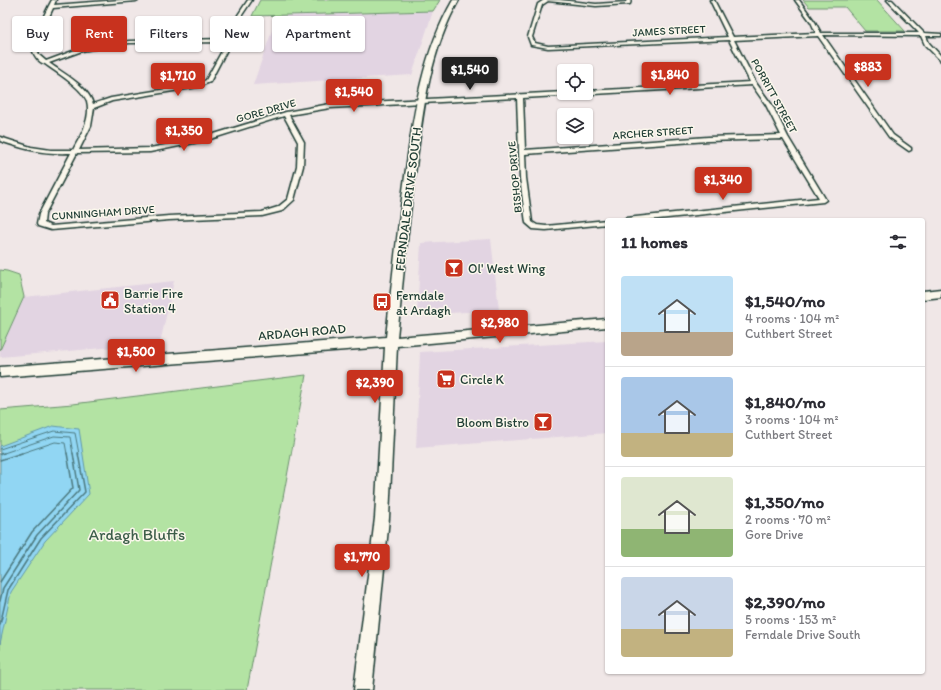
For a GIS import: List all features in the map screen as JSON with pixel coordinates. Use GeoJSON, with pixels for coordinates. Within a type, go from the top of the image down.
{"type":"FeatureCollection","features":[{"type":"Feature","properties":{"kind":"main road","name":"FERNDALE DRIVE SOUTH"},"geometry":{"type":"LineString","coordinates":[[363,690],[382,518],[391,342],[403,225],[420,101],[436,46],[448,14],[456,0]]}},
{"type":"Feature","properties":{"kind":"main road"},"geometry":{"type":"LineString","coordinates":[[925,295],[941,293]]}},
{"type":"Feature","properties":{"kind":"main road","name":"ARDAGH ROAD"},"geometry":{"type":"LineString","coordinates":[[0,372],[340,344],[391,342],[605,322]]}},
{"type":"Feature","properties":{"kind":"street"},"geometry":{"type":"LineString","coordinates":[[54,0],[34,45],[37,56],[44,63],[78,87],[90,101],[90,107],[111,100],[198,85],[208,81],[224,52]]}},
{"type":"Feature","properties":{"kind":"street"},"geometry":{"type":"LineString","coordinates":[[51,7],[136,0]]}},
{"type":"Feature","properties":{"kind":"street"},"geometry":{"type":"LineString","coordinates":[[240,16],[250,0]]}},
{"type":"Feature","properties":{"kind":"street","name":"JAMES STREET"},"geometry":{"type":"LineString","coordinates":[[629,0],[628,3],[615,5],[547,0],[540,4],[530,36],[533,44],[548,47],[819,34],[941,35]]}},
{"type":"Feature","properties":{"kind":"street","name":"PORRITT STREET"},"geometry":{"type":"LineString","coordinates":[[646,218],[823,200],[785,137],[769,105],[753,83],[712,0]]}},
{"type":"Feature","properties":{"kind":"street"},"geometry":{"type":"LineString","coordinates":[[797,0],[813,22],[819,34],[891,136],[909,150]]}},
{"type":"Feature","properties":{"kind":"street"},"geometry":{"type":"LineString","coordinates":[[889,0],[923,35],[927,44],[941,59]]}},
{"type":"Feature","properties":{"kind":"street"},"geometry":{"type":"LineString","coordinates":[[44,63],[81,50],[129,42],[210,40]]}},
{"type":"Feature","properties":{"kind":"street","name":"GORE DRIVE"},"geometry":{"type":"LineString","coordinates":[[593,93],[753,83]]}},
{"type":"Feature","properties":{"kind":"street","name":"GORE DRIVE"},"geometry":{"type":"LineString","coordinates":[[0,139],[30,149],[51,152],[150,150],[202,140],[286,114],[330,106],[557,95]]}},
{"type":"Feature","properties":{"kind":"street","name":"BISHOP DRIVE"},"geometry":{"type":"LineString","coordinates":[[520,97],[522,152],[529,223],[535,227],[546,228],[605,222]]}},
{"type":"Feature","properties":{"kind":"street","name":"CUNNINGHAM DRIVE"},"geometry":{"type":"LineString","coordinates":[[90,107],[92,113],[88,126],[42,214],[40,224],[52,228],[169,218],[262,214],[280,209],[291,200],[298,172],[301,142],[286,114]]}},
{"type":"Feature","properties":{"kind":"street","name":"ARCHER STREET"},"geometry":{"type":"LineString","coordinates":[[522,152],[708,139],[785,137]]}},
{"type":"Feature","properties":{"kind":"shaded area"},"geometry":{"type":"Polygon","coordinates":[[[433,11],[412,75],[253,85],[272,30],[272,52],[365,52],[365,16],[277,16],[433,11]]]}},
{"type":"Feature","properties":{"kind":"shaded area"},"geometry":{"type":"Polygon","coordinates":[[[491,239],[499,310],[417,315],[421,243],[491,239]]]}},
{"type":"Feature","properties":{"kind":"shaded area"},"geometry":{"type":"Polygon","coordinates":[[[174,281],[160,343],[0,357],[0,350],[24,297],[174,281]]]}},
{"type":"Feature","properties":{"kind":"shaded area"},"geometry":{"type":"Polygon","coordinates":[[[605,341],[605,433],[416,448],[420,352],[605,341]]]}},
{"type":"Feature","properties":{"kind":"green space"},"geometry":{"type":"Polygon","coordinates":[[[260,0],[440,0],[433,11],[252,16],[260,0]]]}},
{"type":"Feature","properties":{"kind":"green space"},"geometry":{"type":"Polygon","coordinates":[[[803,0],[877,0],[905,31],[865,31],[845,7],[809,7],[803,0]]]}},
{"type":"Feature","properties":{"kind":"green space"},"geometry":{"type":"Polygon","coordinates":[[[0,270],[19,275],[24,297],[0,350],[0,270]]]}},
{"type":"Feature","properties":{"kind":"green space","name":"Ardagh Bluffs"},"geometry":{"type":"Polygon","coordinates":[[[306,375],[247,690],[0,690],[0,410],[73,404],[306,375]]]}},
{"type":"Feature","properties":{"kind":"water"},"geometry":{"type":"Polygon","coordinates":[[[53,426],[79,429],[89,494],[45,541],[11,592],[0,644],[0,446],[53,426]]]}},
{"type":"Feature","properties":{"kind":"place","name":"Ol' West Wing"},"geometry":{"type":"Point","coordinates":[454,268]}},
{"type":"Feature","properties":{"kind":"place","name":"Barrie Fire Station 4"},"geometry":{"type":"Point","coordinates":[110,300]}},
{"type":"Feature","properties":{"kind":"place","name":"Ferndale at Ardagh"},"geometry":{"type":"Point","coordinates":[382,302]}},
{"type":"Feature","properties":{"kind":"place","name":"Circle K"},"geometry":{"type":"Point","coordinates":[446,379]}},
{"type":"Feature","properties":{"kind":"place","name":"Bloom Bistro"},"geometry":{"type":"Point","coordinates":[543,422]}}]}
